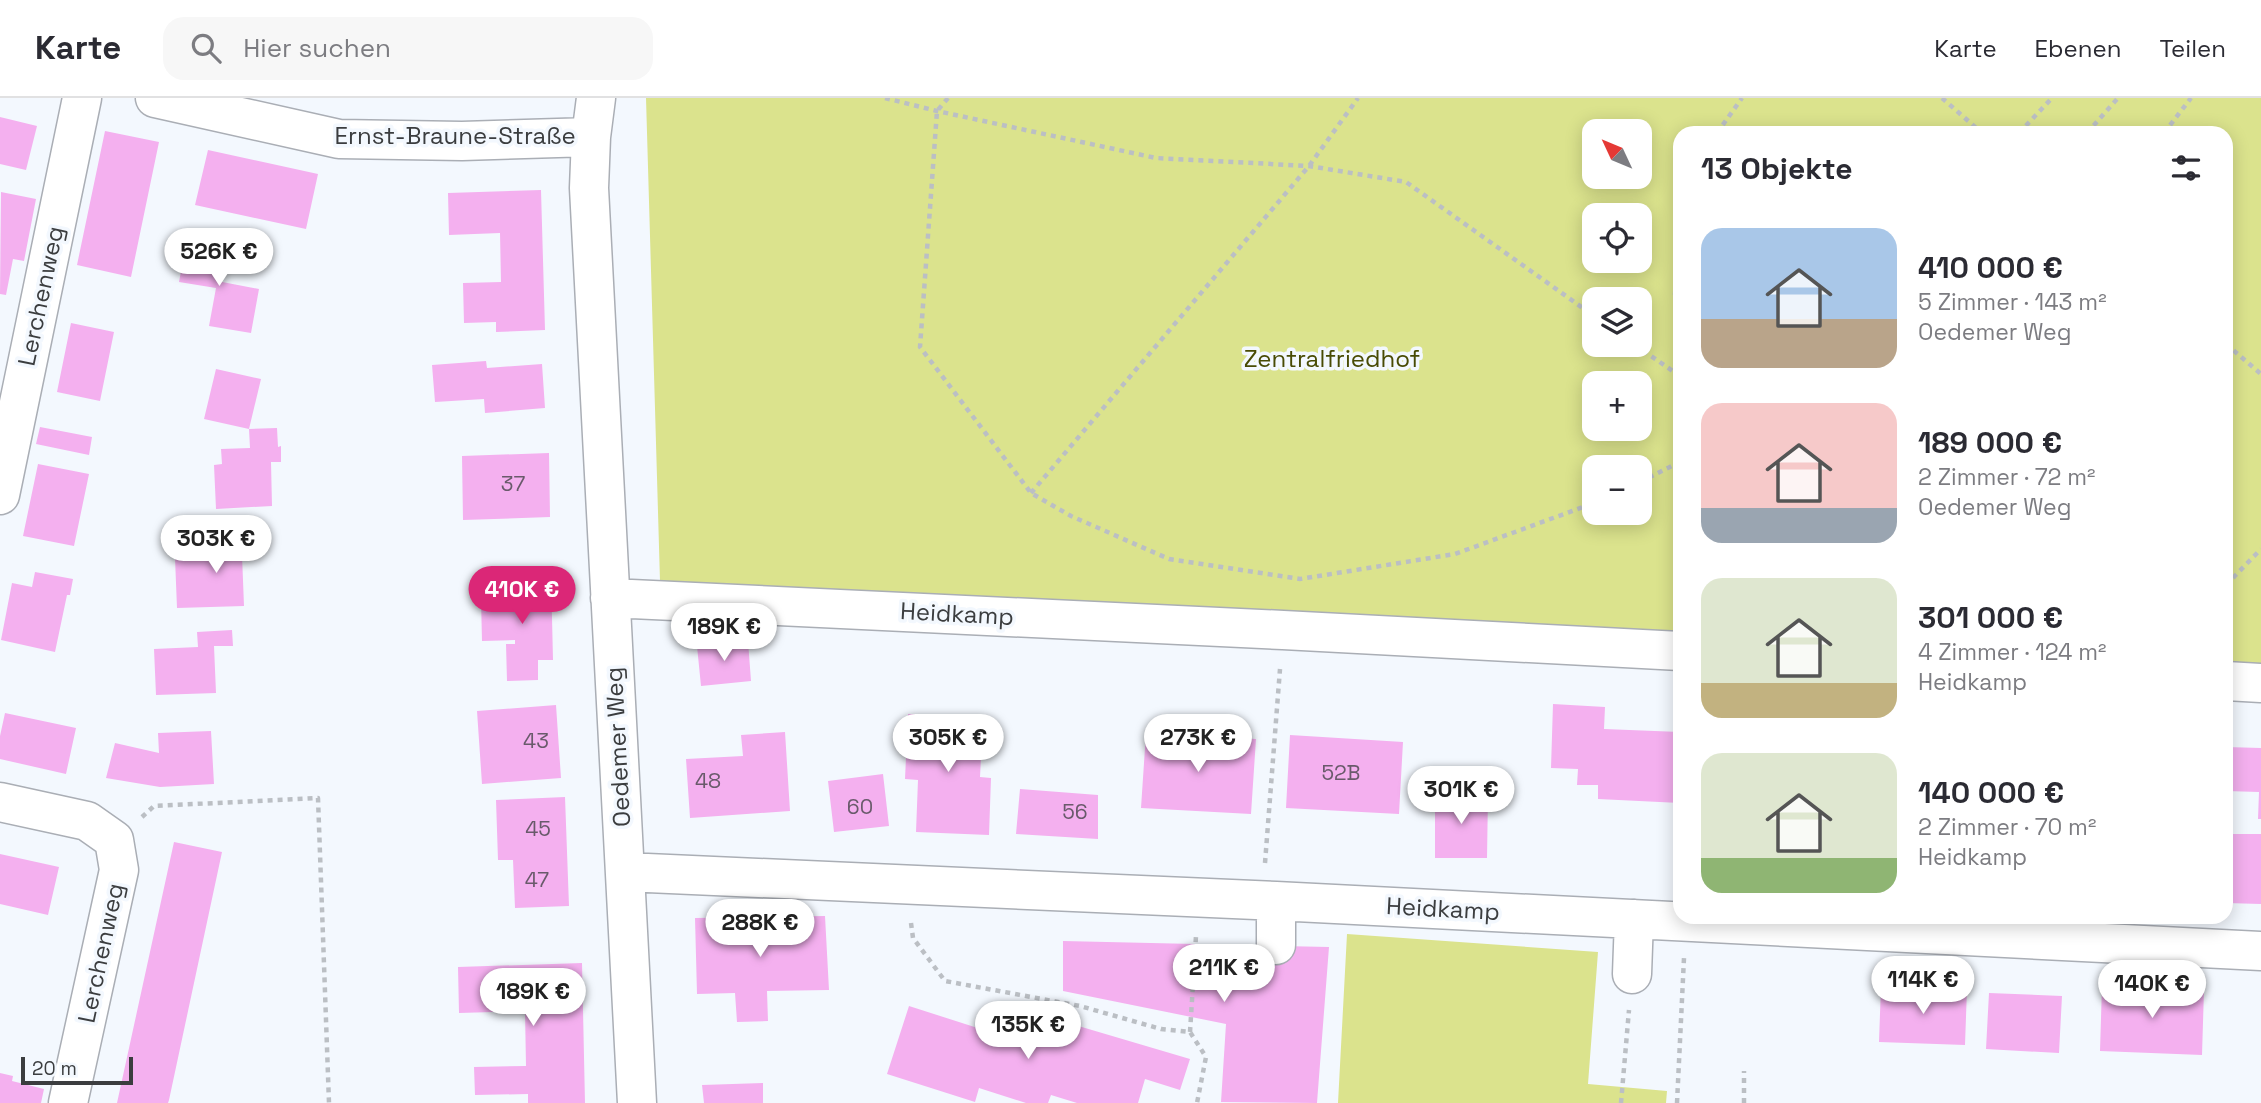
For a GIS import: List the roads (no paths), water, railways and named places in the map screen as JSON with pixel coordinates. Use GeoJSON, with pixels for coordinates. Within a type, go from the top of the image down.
{"type":"FeatureCollection","features":[{"type":"Feature","properties":{"kind":"street","name":"Lerchenweg"},"geometry":{"type":"LineString","coordinates":[[0,495],[82,98]]}},
{"type":"Feature","properties":{"kind":"street","name":"Ernst-Braune-Straße"},"geometry":{"type":"LineString","coordinates":[[155,98],[339,139],[461,141],[591,137]]}},
{"type":"Feature","properties":{"kind":"street","name":"Oedemer Weg"},"geometry":{"type":"LineString","coordinates":[[596,98],[589,188],[637,1103]]}},
{"type":"Feature","properties":{"kind":"street","name":"Heidkamp"},"geometry":{"type":"LineString","coordinates":[[610,598],[1673,651]]}},
{"type":"Feature","properties":{"kind":"street"},"geometry":{"type":"LineString","coordinates":[[2233,681],[2261,683]]}},
{"type":"Feature","properties":{"kind":"street","name":"Lerchenweg"},"geometry":{"type":"LineString","coordinates":[[0,802],[87,821],[114,840],[119,870],[68,1103]]}},
{"type":"Feature","properties":{"kind":"street","name":"Heidkamp"},"geometry":{"type":"LineString","coordinates":[[625,872],[1269,900],[1673,921]]}},
{"type":"Feature","properties":{"kind":"street"},"geometry":{"type":"LineString","coordinates":[[1269,900],[1276,945]]}},
{"type":"Feature","properties":{"kind":"street"},"geometry":{"type":"LineString","coordinates":[[1632,974],[1634,919]]}},
{"type":"Feature","properties":{"kind":"street","name":"Heidkamp"},"geometry":{"type":"LineString","coordinates":[[1725,924],[2261,951]]}},
{"type":"Feature","properties":{"kind":"park label","name":"Zentralfriedhof"},"geometry":{"type":"Point","coordinates":[1332,359]}}]}
